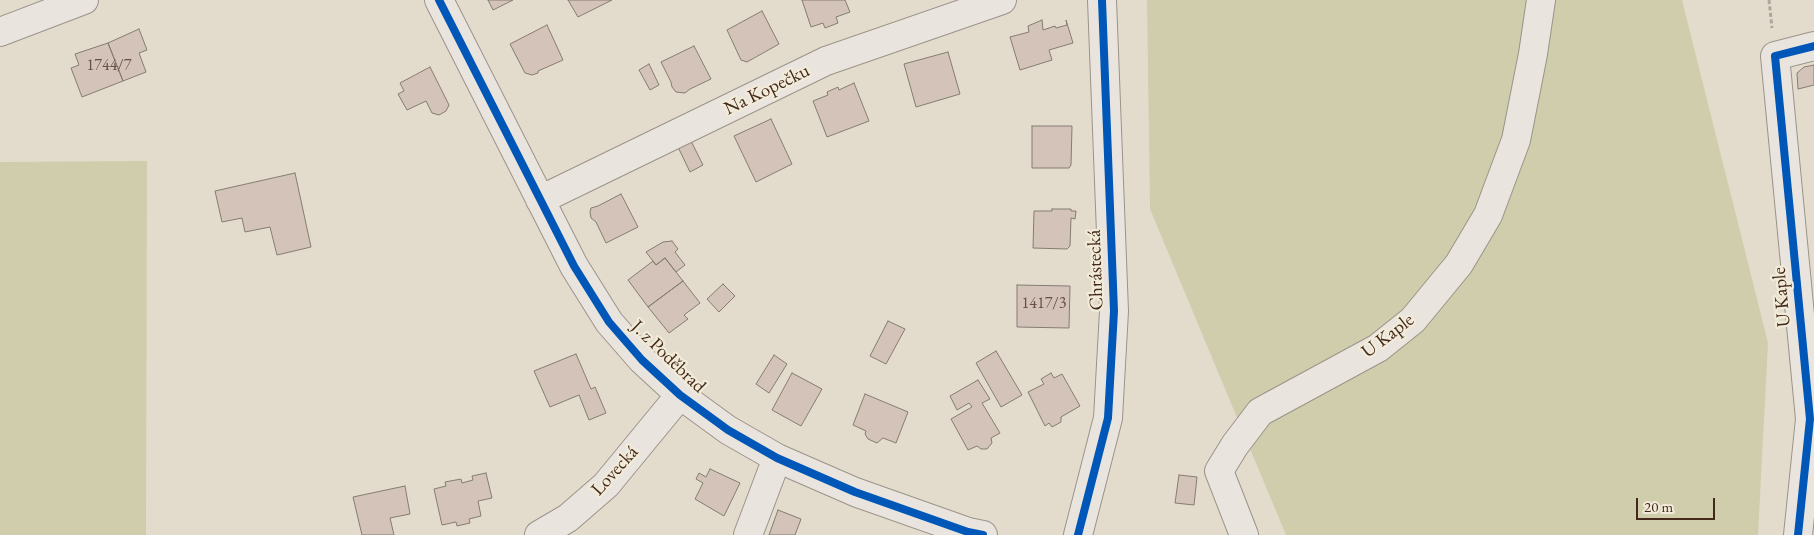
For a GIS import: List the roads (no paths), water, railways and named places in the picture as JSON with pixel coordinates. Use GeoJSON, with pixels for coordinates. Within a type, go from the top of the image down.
{"type":"FeatureCollection","features":[{"type":"Feature","properties":{"kind":"street"},"geometry":{"type":"LineString","coordinates":[[0,32],[84,0]]}},
{"type":"Feature","properties":{"kind":"street","name":"J. z Poděbrad"},"geometry":{"type":"LineString","coordinates":[[440,0],[574,266],[609,322],[642,360],[680,395],[728,430],[776,458],[855,492],[968,532],[983,535]]}},
{"type":"Feature","properties":{"kind":"street","name":"Na Kopečku"},"geometry":{"type":"LineString","coordinates":[[540,200],[826,61],[1002,0]]}},
{"type":"Feature","properties":{"kind":"street","name":"Chrástecká"},"geometry":{"type":"LineString","coordinates":[[1078,535],[1108,418],[1114,312],[1102,0]]}},
{"type":"Feature","properties":{"kind":"street","name":"U Kaple"},"geometry":{"type":"LineString","coordinates":[[1244,535],[1219,471],[1255,418],[1260,412],[1378,348],[1413,320],[1459,264],[1488,215],[1516,140],[1533,54],[1541,0]]}},
{"type":"Feature","properties":{"kind":"street","name":"U Kaple"},"geometry":{"type":"LineString","coordinates":[[1798,535],[1812,419],[1775,56],[1814,46]]}},
{"type":"Feature","properties":{"kind":"street","name":"Lovecká"},"geometry":{"type":"LineString","coordinates":[[539,535],[568,518],[606,485],[680,395]]}},
{"type":"Feature","properties":{"kind":"street"},"geometry":{"type":"LineString","coordinates":[[748,535],[776,458]]}}]}
